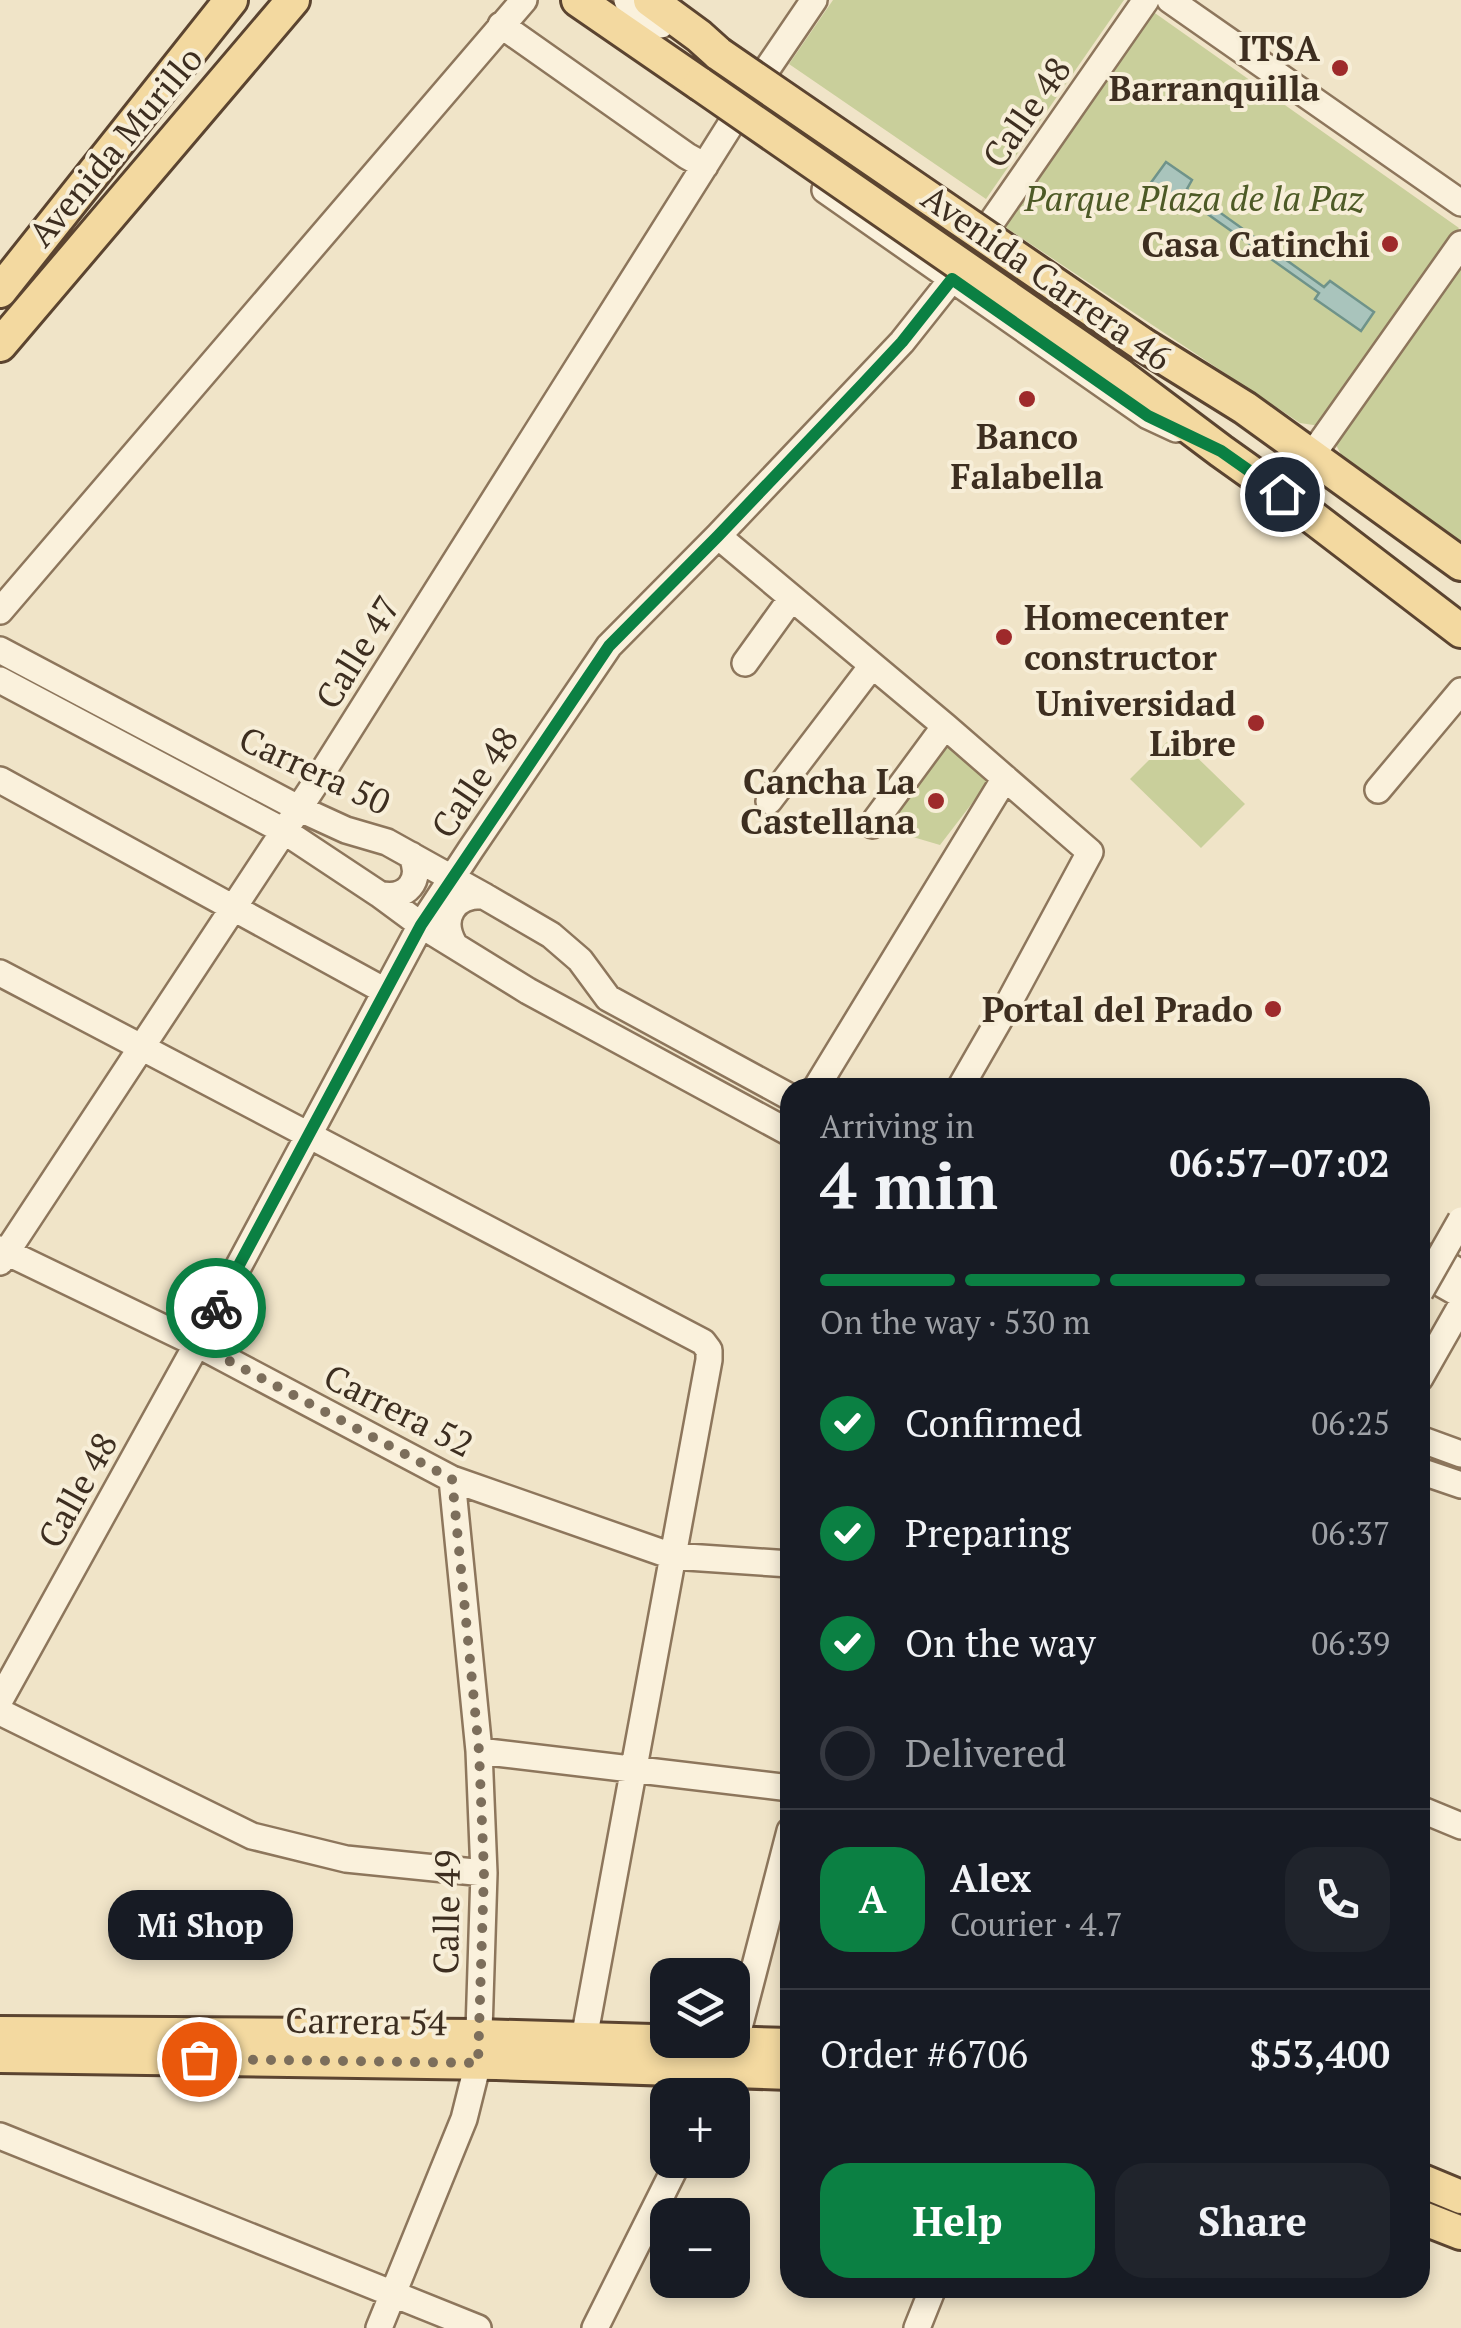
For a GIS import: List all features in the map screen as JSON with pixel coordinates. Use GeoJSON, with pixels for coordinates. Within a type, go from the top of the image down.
{"type":"FeatureCollection","features":[{"type":"Feature","properties":{"kind":"main road","name":"Avenida Murillo"},"geometry":{"type":"LineString","coordinates":[[0,291],[230,0]]}},
{"type":"Feature","properties":{"kind":"main road","name":"Avenida Murillo"},"geometry":{"type":"LineString","coordinates":[[0,345],[293,0]]}},
{"type":"Feature","properties":{"kind":"main road","name":"Avenida Carrera 46"},"geometry":{"type":"LineString","coordinates":[[578,0],[702,64],[1131,360],[1221,451],[1461,631]]}},
{"type":"Feature","properties":{"kind":"main road","name":"Avenida Carrera 46"},"geometry":{"type":"LineString","coordinates":[[650,0],[702,64]]}},
{"type":"Feature","properties":{"kind":"main road","name":"Avenida Carrera 46"},"geometry":{"type":"LineString","coordinates":[[1131,360],[1245,408],[1461,564]]}},
{"type":"Feature","properties":{"kind":"main road","name":"Carrera 54"},"geometry":{"type":"LineString","coordinates":[[0,2032],[479,2049],[780,2072]]}},
{"type":"Feature","properties":{"kind":"main road","name":"Carrera 54"},"geometry":{"type":"LineString","coordinates":[[0,2056],[479,2049],[584,2039],[724,2069],[780,2049]]}},
{"type":"Feature","properties":{"kind":"main road"},"geometry":{"type":"LineString","coordinates":[[1430,2184],[1461,2197]]}},
{"type":"Feature","properties":{"kind":"main road"},"geometry":{"type":"LineString","coordinates":[[1430,2220],[1461,2233]]}},
{"type":"Feature","properties":{"kind":"street"},"geometry":{"type":"LineString","coordinates":[[0,611],[524,0]]}},
{"type":"Feature","properties":{"kind":"street"},"geometry":{"type":"LineString","coordinates":[[598,0],[702,64]]}},
{"type":"Feature","properties":{"kind":"street"},"geometry":{"type":"LineString","coordinates":[[627,0],[702,64]]}},
{"type":"Feature","properties":{"kind":"street"},"geometry":{"type":"LineString","coordinates":[[766,72],[814,0]]}},
{"type":"Feature","properties":{"kind":"street","name":"Calle 48"},"geometry":{"type":"LineString","coordinates":[[0,1700],[197,1344],[421,925],[452,877],[609,646],[902,342],[952,279],[1146,0]]}},
{"type":"Feature","properties":{"kind":"street"},"geometry":{"type":"LineString","coordinates":[[1170,0],[1461,203]]}},
{"type":"Feature","properties":{"kind":"street"},"geometry":{"type":"LineString","coordinates":[[501,25],[704,166]]}},
{"type":"Feature","properties":{"kind":"street"},"geometry":{"type":"LineString","coordinates":[[1221,451],[1148,416],[682,90],[720,38],[1150,334],[1245,408]]}},
{"type":"Feature","properties":{"kind":"street","name":"Calle 47"},"geometry":{"type":"LineString","coordinates":[[2,1254],[234,909],[730,124]]}},
{"type":"Feature","properties":{"kind":"street"},"geometry":{"type":"LineString","coordinates":[[1312,455],[1461,244]]}},
{"type":"Feature","properties":{"kind":"street"},"geometry":{"type":"LineString","coordinates":[[1131,360],[1318,472],[1461,578]]}},
{"type":"Feature","properties":{"kind":"street"},"geometry":{"type":"LineString","coordinates":[[1131,360],[1461,614]]}},
{"type":"Feature","properties":{"kind":"street"},"geometry":{"type":"LineString","coordinates":[[718,536],[1090,852],[966,1078]]}},
{"type":"Feature","properties":{"kind":"street"},"geometry":{"type":"LineString","coordinates":[[745,663],[791,598]]}},
{"type":"Feature","properties":{"kind":"street","name":"Carrera 50"},"geometry":{"type":"LineString","coordinates":[[0,650],[298,808],[346,830],[386,842],[452,877],[551,935],[580,960],[608,998],[780,1092]]}},
{"type":"Feature","properties":{"kind":"street"},"geometry":{"type":"LineString","coordinates":[[769,801],[872,667]]}},
{"type":"Feature","properties":{"kind":"street","name":"Carrera 50"},"geometry":{"type":"LineString","coordinates":[[0,680],[284,831],[421,925],[528,991],[780,1128]]}},
{"type":"Feature","properties":{"kind":"street"},"geometry":{"type":"LineString","coordinates":[[1378,790],[1461,691]]}},
{"type":"Feature","properties":{"kind":"street"},"geometry":{"type":"LineString","coordinates":[[872,825],[946,726]]}},
{"type":"Feature","properties":{"kind":"street"},"geometry":{"type":"LineString","coordinates":[[822,1078],[1005,778]]}},
{"type":"Feature","properties":{"kind":"street"},"geometry":{"type":"LineString","coordinates":[[0,780],[385,992]]}},
{"type":"Feature","properties":{"kind":"street"},"geometry":{"type":"LineString","coordinates":[[379,894],[396,895],[410,886],[416,871],[410,855]]}},
{"type":"Feature","properties":{"kind":"street"},"geometry":{"type":"LineString","coordinates":[[454,944],[448,927],[452,910],[466,898],[484,896]]}},
{"type":"Feature","properties":{"kind":"street"},"geometry":{"type":"LineString","coordinates":[[0,973],[703,1342],[709,1350],[584,2039]]}},
{"type":"Feature","properties":{"kind":"street"},"geometry":{"type":"LineString","coordinates":[[1430,1271],[1461,1220]]}},
{"type":"Feature","properties":{"kind":"street","name":"Carrera 52"},"geometry":{"type":"LineString","coordinates":[[2,1254],[197,1344],[452,1479],[672,1556],[780,1563]]}},
{"type":"Feature","properties":{"kind":"street"},"geometry":{"type":"LineString","coordinates":[[1430,1278],[1461,1273]]}},
{"type":"Feature","properties":{"kind":"street"},"geometry":{"type":"LineString","coordinates":[[1430,1281],[1461,1295]]}},
{"type":"Feature","properties":{"kind":"street"},"geometry":{"type":"LineString","coordinates":[[1430,1355],[1461,1306]]}},
{"type":"Feature","properties":{"kind":"street"},"geometry":{"type":"LineString","coordinates":[[1430,1443],[1461,1454]]}},
{"type":"Feature","properties":{"kind":"street"},"geometry":{"type":"LineString","coordinates":[[1430,1474],[1461,1485]]}},
{"type":"Feature","properties":{"kind":"street","name":"Calle 49"},"geometry":{"type":"LineString","coordinates":[[379,2328],[464,2118],[479,2049],[484,1872],[479,1751],[452,1479]]}},
{"type":"Feature","properties":{"kind":"street"},"geometry":{"type":"LineString","coordinates":[[0,1712],[252,1836],[346,1859],[484,1872]]}},
{"type":"Feature","properties":{"kind":"street"},"geometry":{"type":"LineString","coordinates":[[479,1751],[780,1787]]}},
{"type":"Feature","properties":{"kind":"street"},"geometry":{"type":"LineString","coordinates":[[1430,1813],[1461,1826]]}},
{"type":"Feature","properties":{"kind":"street"},"geometry":{"type":"LineString","coordinates":[[724,2069],[780,1868]]}},
{"type":"Feature","properties":{"kind":"street"},"geometry":{"type":"LineString","coordinates":[[0,2136],[478,2328]]}},
{"type":"Feature","properties":{"kind":"street"},"geometry":{"type":"LineString","coordinates":[[595,2328],[670,2178]]}},
{"type":"Feature","properties":{"kind":"street"},"geometry":{"type":"LineString","coordinates":[[916,2328],[929,2298]]}},
{"type":"Feature","properties":{"kind":"green space","name":"Parque Plaza de la Paz"},"geometry":{"type":"Polygon","coordinates":[[[833,0],[1124,0],[986,199],[789,64],[833,0]]]}},
{"type":"Feature","properties":{"kind":"green space","name":"Parque Plaza de la Paz"},"geometry":{"type":"Polygon","coordinates":[[[1152,11],[1459,228],[1320,426],[1300,423],[1005,227],[1152,11]]]}},
{"type":"Feature","properties":{"kind":"green space","name":"Parque Plaza de la Paz"},"geometry":{"type":"Polygon","coordinates":[[[1461,256],[1461,552],[1346,464],[1335,443],[1461,256]]]}},
{"type":"Feature","properties":{"kind":"green space","name":"Cancha La Castellana"},"geometry":{"type":"Polygon","coordinates":[[[948,735],[993,776],[940,845],[879,827],[948,735]]]}},
{"type":"Feature","properties":{"kind":"green space"},"geometry":{"type":"Polygon","coordinates":[[[1174,735],[1245,804],[1201,848],[1130,779],[1174,735]]]}},
{"type":"Feature","properties":{"kind":"water"},"geometry":{"type":"Polygon","coordinates":[[[1166,162],[1192,180],[1187,189],[1324,287],[1330,281],[1374,312],[1361,331],[1315,299],[1319,293],[1182,196],[1177,203],[1150,184],[1166,162]]]}},
{"type":"Feature","properties":{"kind":"way so far"},"geometry":{"type":"LineString","coordinates":[[199,2059],[478,2063],[484,1872],[479,1751],[452,1479],[197,1344],[216,1308]]}},
{"type":"Feature","properties":{"kind":"place","name":"ITSA Barranquilla"},"geometry":{"type":"Point","coordinates":[1340,68]}},
{"type":"Feature","properties":{"kind":"place","name":"Casa Catinchi"},"geometry":{"type":"Point","coordinates":[1390,244]}},
{"type":"Feature","properties":{"kind":"place","name":"Banco Falabella"},"geometry":{"type":"Point","coordinates":[1027,399]}},
{"type":"Feature","properties":{"kind":"place","name":"Homecenter constructor"},"geometry":{"type":"Point","coordinates":[1004,637]}},
{"type":"Feature","properties":{"kind":"place","name":"Universidad Libre"},"geometry":{"type":"Point","coordinates":[1256,723]}},
{"type":"Feature","properties":{"kind":"place","name":"Cancha La Castellana"},"geometry":{"type":"Point","coordinates":[936,801]}},
{"type":"Feature","properties":{"kind":"place","name":"Portal del Prado"},"geometry":{"type":"Point","coordinates":[1273,1009]}},
{"type":"Feature","properties":{"kind":"place","name":"Mi Shop"},"geometry":{"type":"Point","coordinates":[199,2059]}},
{"type":"Feature","properties":{"kind":"route"},"geometry":{"type":"LineString","coordinates":[[216,1308],[421,925],[609,646],[862,385],[952,279],[1148,416],[1221,451],[1282,494]]}}]}
